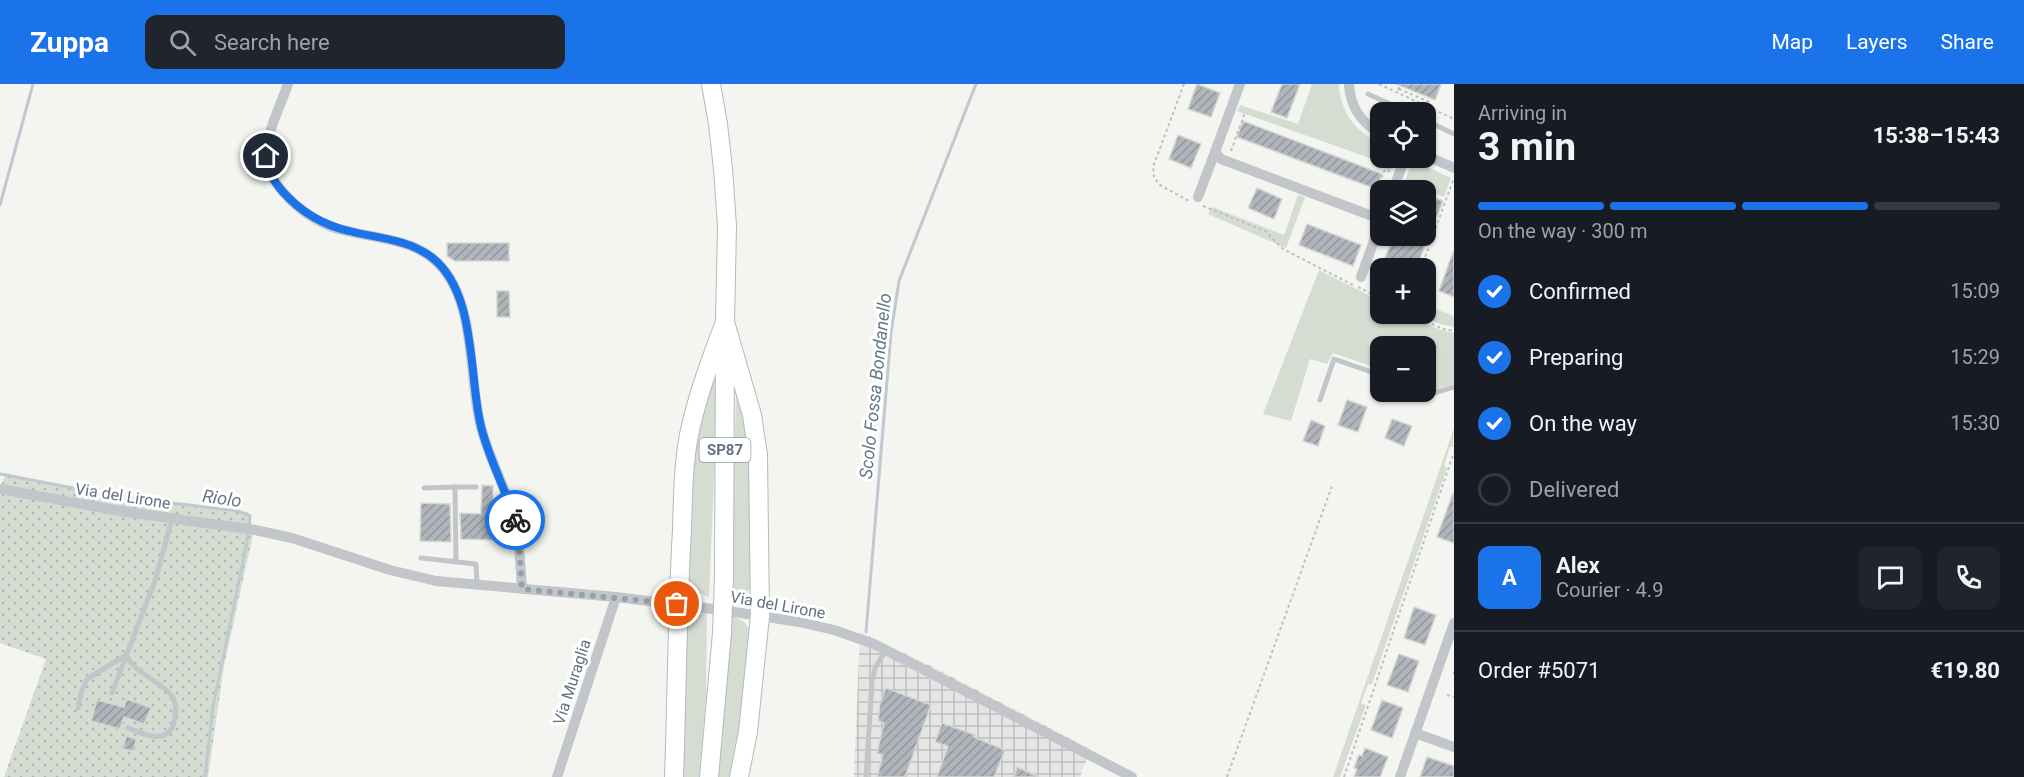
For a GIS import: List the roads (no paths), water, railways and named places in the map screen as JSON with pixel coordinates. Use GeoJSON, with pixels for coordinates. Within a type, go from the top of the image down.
{"type":"FeatureCollection","features":[{"type":"Feature","properties":{"kind":"main road"},"geometry":{"type":"LineString","coordinates":[[711,84],[718,124],[727,226],[725,322],[752,415],[758,455],[760,615],[748,732],[739,777]]}},
{"type":"Feature","properties":{"kind":"main road"},"geometry":{"type":"LineString","coordinates":[[674,777],[677,604],[685,466],[689,436],[700,390],[725,322]]}},
{"type":"Feature","properties":{"kind":"main road","name":"SP87"},"geometry":{"type":"LineString","coordinates":[[709,777],[722,633],[724,578],[725,322]]}},
{"type":"Feature","properties":{"kind":"street"},"geometry":{"type":"LineString","coordinates":[[288,84],[267,144],[267,164],[277,185],[298,207],[319,221],[349,231],[406,244],[419,250],[431,257],[444,270],[452,283],[466,324],[481,427],[515,520],[522,589]]}},
{"type":"Feature","properties":{"kind":"street"},"geometry":{"type":"LineString","coordinates":[[1198,196],[1240,84]]}},
{"type":"Feature","properties":{"kind":"street"},"geometry":{"type":"LineString","coordinates":[[1349,84],[1352,102],[1357,113],[1370,127]]}},
{"type":"Feature","properties":{"kind":"street"},"geometry":{"type":"LineString","coordinates":[[1215,152],[1221,159],[1370,215]]}},
{"type":"Feature","properties":{"kind":"street"},"geometry":{"type":"LineString","coordinates":[[1436,160],[1454,168]]}},
{"type":"Feature","properties":{"kind":"street"},"geometry":{"type":"LineString","coordinates":[[1361,277],[1372,246]]}},
{"type":"Feature","properties":{"kind":"street","name":"Via del Lirone"},"geometry":{"type":"LineString","coordinates":[[0,489],[98,508],[248,529],[311,544],[412,576],[436,581],[677,604],[760,615],[834,630],[855,636],[886,650],[1132,777]]}},
{"type":"Feature","properties":{"kind":"street","name":"Via Muraglia"},"geometry":{"type":"LineString","coordinates":[[557,777],[616,597]]}},
{"type":"Feature","properties":{"kind":"street"},"geometry":{"type":"LineString","coordinates":[[1400,777],[1454,623]]}},
{"type":"Feature","properties":{"kind":"street"},"geometry":{"type":"LineString","coordinates":[[1416,733],[1454,747]]}},
{"type":"Feature","properties":{"kind":"lane"},"geometry":{"type":"LineString","coordinates":[[1368,94],[1386,102]]}},
{"type":"Feature","properties":{"kind":"lane"},"geometry":{"type":"LineString","coordinates":[[1436,125],[1454,134]]}},
{"type":"Feature","properties":{"kind":"lane"},"geometry":{"type":"LineString","coordinates":[[1320,400],[1334,359],[1370,372]]}},
{"type":"Feature","properties":{"kind":"lane"},"geometry":{"type":"LineString","coordinates":[[1436,392],[1454,387]]}},
{"type":"Feature","properties":{"kind":"lane"},"geometry":{"type":"LineString","coordinates":[[424,488],[476,487]]}},
{"type":"Feature","properties":{"kind":"lane"},"geometry":{"type":"LineString","coordinates":[[455,488],[456,562]]}},
{"type":"Feature","properties":{"kind":"lane"},"geometry":{"type":"LineString","coordinates":[[112,693],[156,578],[172,519]]}},
{"type":"Feature","properties":{"kind":"lane"},"geometry":{"type":"LineString","coordinates":[[421,558],[476,564],[477,586]]}},
{"type":"Feature","properties":{"kind":"lane"},"geometry":{"type":"LineString","coordinates":[[866,777],[872,682],[875,668],[886,650]]}},
{"type":"Feature","properties":{"kind":"lane"},"geometry":{"type":"LineString","coordinates":[[78,708],[87,679],[126,655]]}},
{"type":"Feature","properties":{"kind":"lane"},"geometry":{"type":"LineString","coordinates":[[126,655],[130,664],[171,694],[175,704],[175,719],[171,730],[162,737],[151,736],[128,728]]}},
{"type":"Feature","properties":{"kind":"waterway","name":"Riolo"},"geometry":{"type":"LineString","coordinates":[[0,205],[33,84]]}},
{"type":"Feature","properties":{"kind":"waterway","name":"Scolo Fossa Bondanello"},"geometry":{"type":"LineString","coordinates":[[866,632],[891,333],[899,281],[976,84]]}},
{"type":"Feature","properties":{"kind":"waterway","name":"Riolo"},"geometry":{"type":"LineString","coordinates":[[0,474],[115,496],[238,511],[250,516],[247,542],[213,706],[205,777]]}}]}
